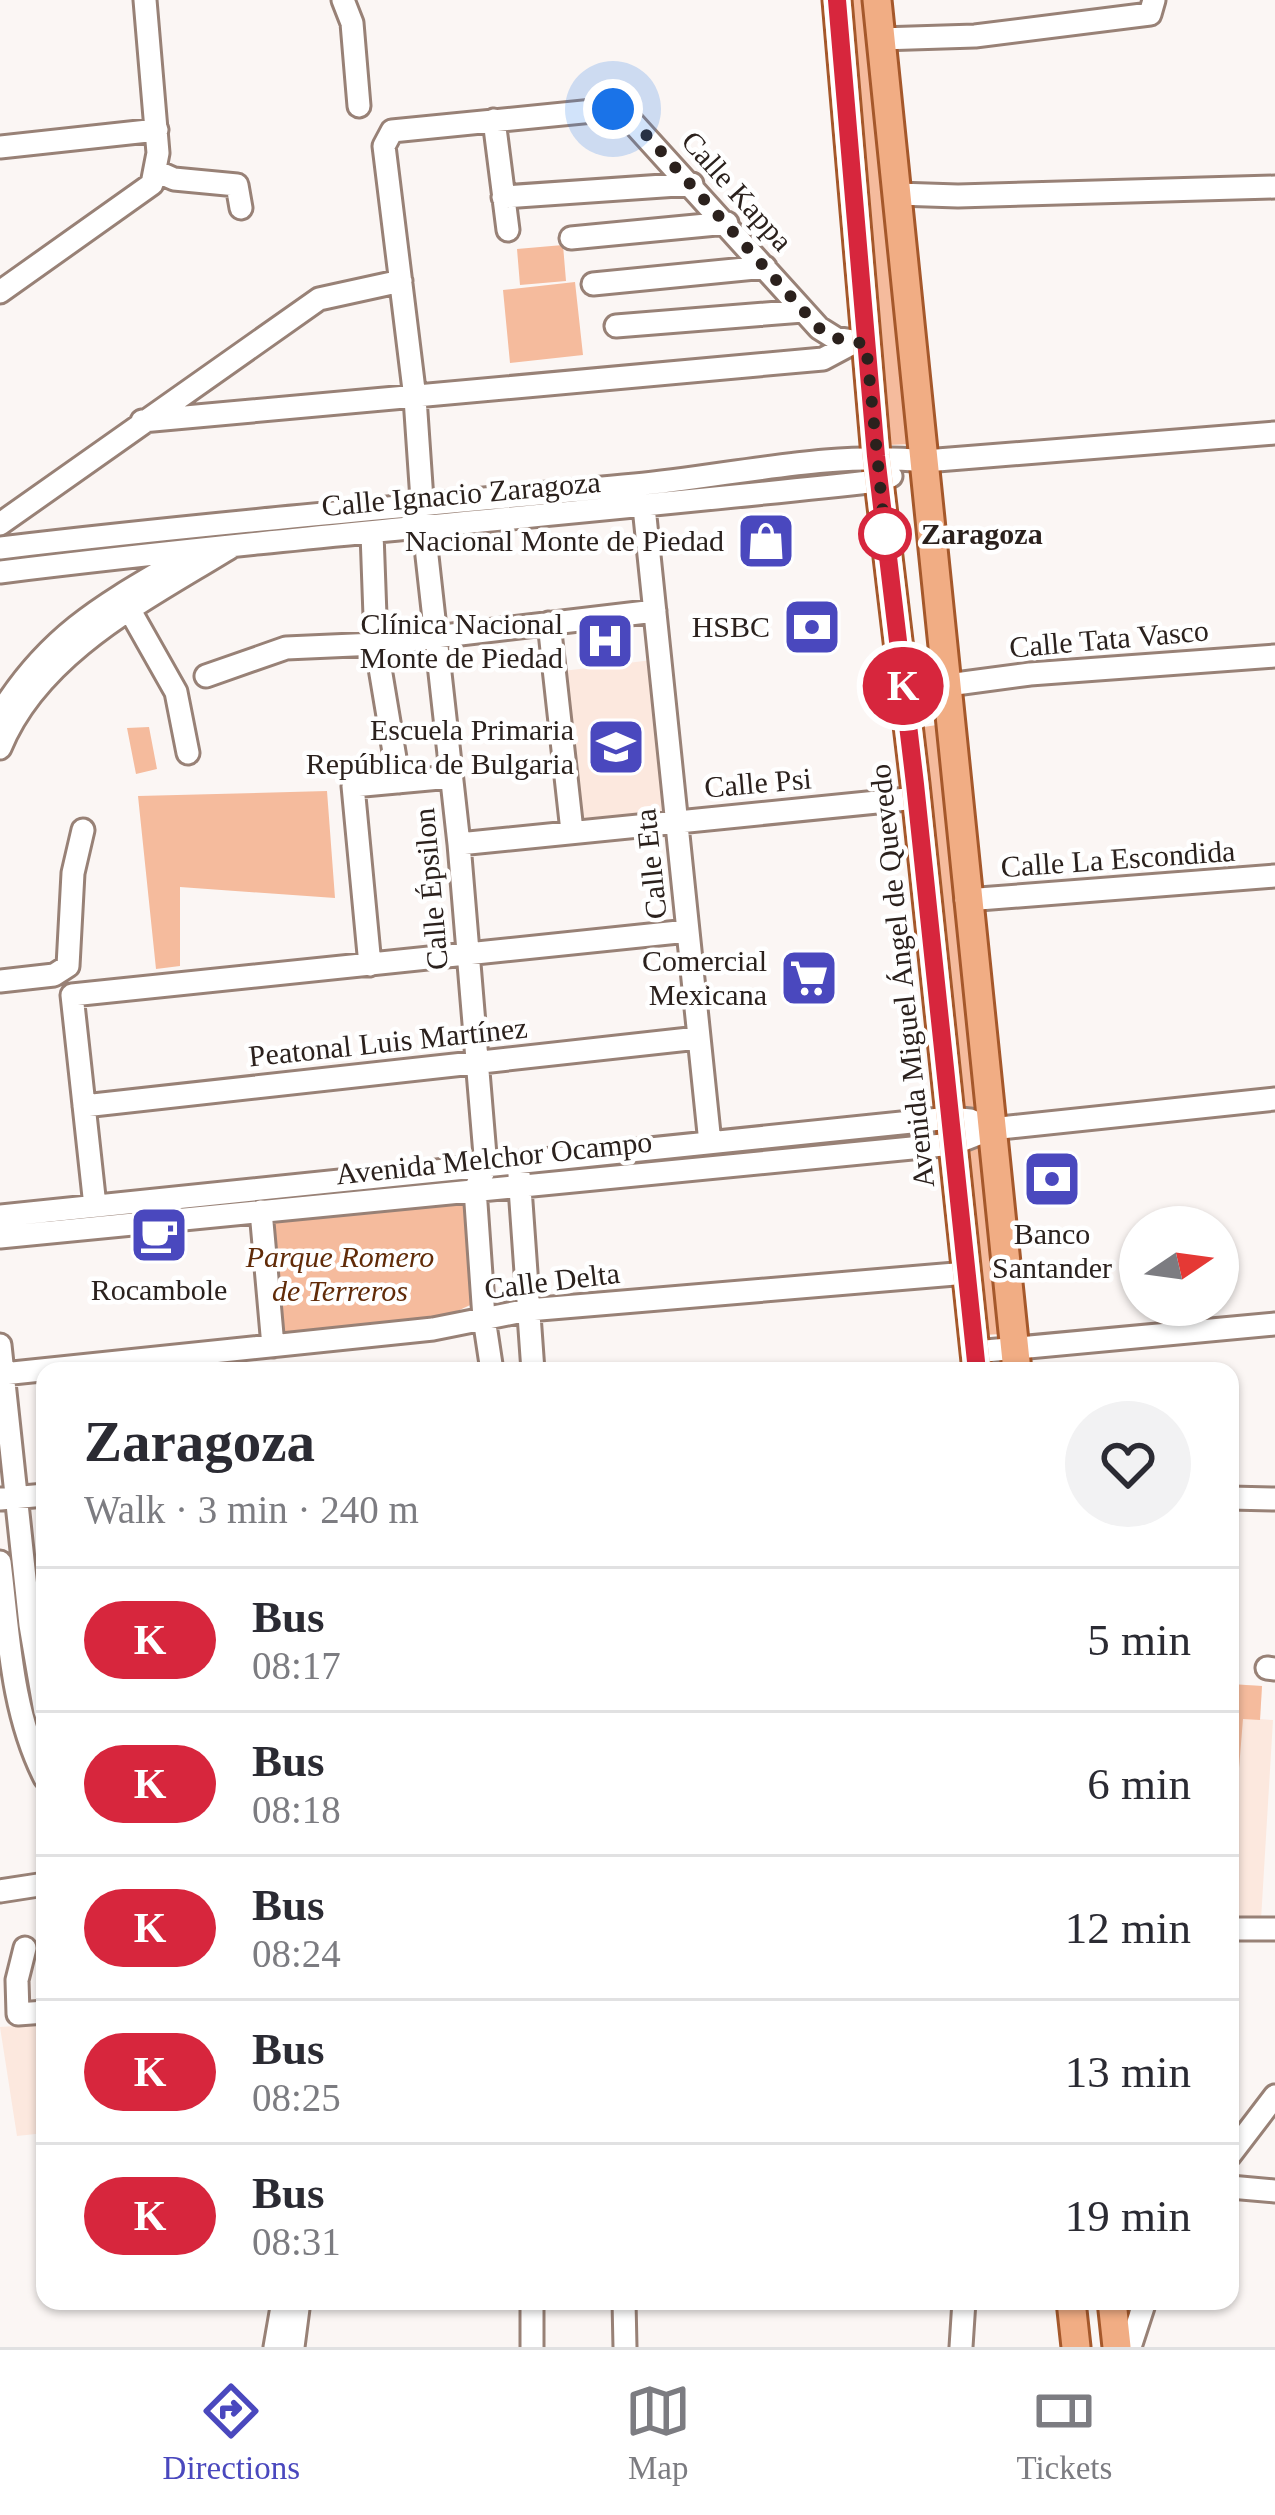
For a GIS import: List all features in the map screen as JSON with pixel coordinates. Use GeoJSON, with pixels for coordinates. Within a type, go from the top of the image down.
{"type":"FeatureCollection","features":[{"type":"Feature","properties":{"kind":"main road","name":"Avenida Miguel Ángel de Quevedo"},"geometry":{"type":"LineString","coordinates":[[837,0],[859,343],[916,798],[976,1362]]}},
{"type":"Feature","properties":{"kind":"main road"},"geometry":{"type":"LineString","coordinates":[[877,0],[1016,1360]]}},
{"type":"Feature","properties":{"kind":"main road"},"geometry":{"type":"LineString","coordinates":[[1072,2310],[1076,2347]]}},
{"type":"Feature","properties":{"kind":"main road"},"geometry":{"type":"LineString","coordinates":[[1113,2310],[1117,2347]]}},
{"type":"Feature","properties":{"kind":"street"},"geometry":{"type":"LineString","coordinates":[[0,292],[152,184],[157,130],[145,0]]}},
{"type":"Feature","properties":{"kind":"street"},"geometry":{"type":"LineString","coordinates":[[343,0],[352,23],[359,106]]}},
{"type":"Feature","properties":{"kind":"street"},"geometry":{"type":"LineString","coordinates":[[880,39],[975,37],[1150,14],[1154,0]]}},
{"type":"Feature","properties":{"kind":"street","name":"Calle Kappa"},"geometry":{"type":"LineString","coordinates":[[409,129],[613,109],[632,119],[819,328],[859,343]]}},
{"type":"Feature","properties":{"kind":"street"},"geometry":{"type":"LineString","coordinates":[[494,120],[508,230]]}},
{"type":"Feature","properties":{"kind":"street","name":"Calle Épsilon"},"geometry":{"type":"LineString","coordinates":[[409,129],[392,131],[384,146],[415,398],[424,529],[459,844],[486,1167],[476,1189],[490,1362]]}},
{"type":"Feature","properties":{"kind":"street"},"geometry":{"type":"LineString","coordinates":[[0,146],[157,130]]}},
{"type":"Feature","properties":{"kind":"street"},"geometry":{"type":"LineString","coordinates":[[156,171],[175,178],[237,185],[241,208]]}},
{"type":"Feature","properties":{"kind":"street"},"geometry":{"type":"LineString","coordinates":[[503,197],[692,184]]}},
{"type":"Feature","properties":{"kind":"street"},"geometry":{"type":"LineString","coordinates":[[897,194],[1275,187]]}},
{"type":"Feature","properties":{"kind":"street"},"geometry":{"type":"LineString","coordinates":[[571,238],[727,223]]}},
{"type":"Feature","properties":{"kind":"street"},"geometry":{"type":"LineString","coordinates":[[593,284],[765,267]]}},
{"type":"Feature","properties":{"kind":"street"},"geometry":{"type":"LineString","coordinates":[[0,524],[319,299],[401,281]]}},
{"type":"Feature","properties":{"kind":"street"},"geometry":{"type":"LineString","coordinates":[[616,326],[803,310]]}},
{"type":"Feature","properties":{"kind":"street"},"geometry":{"type":"LineString","coordinates":[[142,421],[823,359],[859,343]]}},
{"type":"Feature","properties":{"kind":"street","name":"Calle Ignacio Zaragoza"},"geometry":{"type":"LineString","coordinates":[[234,533],[424,529],[644,507],[925,461],[1275,433]]}},
{"type":"Feature","properties":{"kind":"street","name":"Calle Ignacio Zaragoza"},"geometry":{"type":"LineString","coordinates":[[0,548],[234,533],[422,505],[877,468]]}},
{"type":"Feature","properties":{"kind":"street","name":"Calle Eta"},"geometry":{"type":"LineString","coordinates":[[644,507],[710,1143]]}},
{"type":"Feature","properties":{"kind":"street"},"geometry":{"type":"LineString","coordinates":[[0,714],[44,652],[234,533]]}},
{"type":"Feature","properties":{"kind":"street"},"geometry":{"type":"LineString","coordinates":[[372,533],[376,644],[399,782]]}},
{"type":"Feature","properties":{"kind":"street"},"geometry":{"type":"LineString","coordinates":[[0,748],[27,702],[57,666],[201,536]]}},
{"type":"Feature","properties":{"kind":"street","name":"Calle Ignacio Zaragoza"},"geometry":{"type":"LineString","coordinates":[[0,572],[201,536]]}},
{"type":"Feature","properties":{"kind":"street"},"geometry":{"type":"LineString","coordinates":[[126,603],[176,692],[188,752]]}},
{"type":"Feature","properties":{"kind":"street"},"geometry":{"type":"LineString","coordinates":[[206,676],[286,648],[376,644],[655,610]]}},
{"type":"Feature","properties":{"kind":"street"},"geometry":{"type":"LineString","coordinates":[[549,623],[572,831]]}},
{"type":"Feature","properties":{"kind":"street","name":"Calle Tata Vasco"},"geometry":{"type":"LineString","coordinates":[[948,685],[1030,674],[1275,656]]}},
{"type":"Feature","properties":{"kind":"street"},"geometry":{"type":"LineString","coordinates":[[370,965],[353,786],[451,777]]}},
{"type":"Feature","properties":{"kind":"street","name":"Calle Psi"},"geometry":{"type":"LineString","coordinates":[[459,844],[916,798]]}},
{"type":"Feature","properties":{"kind":"street"},"geometry":{"type":"LineString","coordinates":[[0,981],[54,975],[70,959],[69,912],[82,830]]}},
{"type":"Feature","properties":{"kind":"street","name":"Calle La Escondida"},"geometry":{"type":"LineString","coordinates":[[966,901],[1275,877]]}},
{"type":"Feature","properties":{"kind":"street"},"geometry":{"type":"LineString","coordinates":[[95,1206],[72,995],[688,931]]}},
{"type":"Feature","properties":{"kind":"street","name":"Peatonal Luis Martínez"},"geometry":{"type":"LineString","coordinates":[[84,1106],[698,1038]]}},
{"type":"Feature","properties":{"kind":"street","name":"Avenida Melchor Ocampo"},"geometry":{"type":"LineString","coordinates":[[0,1216],[486,1167],[519,1174],[952,1131],[970,1120],[991,1129],[1275,1100]]}},
{"type":"Feature","properties":{"kind":"street","name":"Avenida Melchor Ocampo"},"geometry":{"type":"LineString","coordinates":[[0,1237],[476,1189],[519,1174],[710,1143],[952,1131]]}},
{"type":"Feature","properties":{"kind":"street"},"geometry":{"type":"LineString","coordinates":[[519,1174],[532,1362]]}},
{"type":"Feature","properties":{"kind":"street"},"geometry":{"type":"LineString","coordinates":[[261,1210],[273,1346]]}},
{"type":"Feature","properties":{"kind":"street","name":"Calle Delta"},"geometry":{"type":"LineString","coordinates":[[113,1362],[433,1329],[528,1310],[967,1273]]}},
{"type":"Feature","properties":{"kind":"street"},"geometry":{"type":"LineString","coordinates":[[976,1362],[1275,1324]]}},
{"type":"Feature","properties":{"kind":"street"},"geometry":{"type":"LineString","coordinates":[[0,1346],[8,1498],[36,1616]]}},
{"type":"Feature","properties":{"kind":"street","name":"Calle Delta"},"geometry":{"type":"LineString","coordinates":[[3,1373],[36,1370]]}},
{"type":"Feature","properties":{"kind":"street"},"geometry":{"type":"LineString","coordinates":[[1239,1498],[1275,1499]]}},
{"type":"Feature","properties":{"kind":"street"},"geometry":{"type":"LineString","coordinates":[[0,1562],[7,1685],[36,1756]]}},
{"type":"Feature","properties":{"kind":"street"},"geometry":{"type":"LineString","coordinates":[[0,1891],[36,1885]]}},
{"type":"Feature","properties":{"kind":"street"},"geometry":{"type":"LineString","coordinates":[[1239,1928],[1275,1929]]}},
{"type":"Feature","properties":{"kind":"street"},"geometry":{"type":"LineString","coordinates":[[25,1948],[17,1980],[18,2014],[36,2013]]}},
{"type":"Feature","properties":{"kind":"street"},"geometry":{"type":"LineString","coordinates":[[1239,2143],[1275,2096]]}},
{"type":"Feature","properties":{"kind":"street"},"geometry":{"type":"LineString","coordinates":[[1239,2188],[1275,2191]]}},
{"type":"Feature","properties":{"kind":"street"},"geometry":{"type":"LineString","coordinates":[[275,2347],[281,2310]]}},
{"type":"Feature","properties":{"kind":"street"},"geometry":{"type":"LineString","coordinates":[[293,2347],[298,2310]]}},
{"type":"Feature","properties":{"kind":"street"},"geometry":{"type":"LineString","coordinates":[[532,2310],[532,2347]]}},
{"type":"Feature","properties":{"kind":"street"},"geometry":{"type":"LineString","coordinates":[[624,2310],[626,2347]]}},
{"type":"Feature","properties":{"kind":"street"},"geometry":{"type":"LineString","coordinates":[[961,2347],[963,2310]]}},
{"type":"Feature","properties":{"kind":"street"},"geometry":{"type":"LineString","coordinates":[[1130,2347],[1142,2310]]}},
{"type":"Feature","properties":{"kind":"shaded area","name":"Escuela Primaria República de Bulgaria"},"geometry":{"type":"Polygon","coordinates":[[[660,659],[677,821],[572,831],[555,672],[660,659]]]}},
{"type":"Feature","properties":{"kind":"shaded area"},"geometry":{"type":"Polygon","coordinates":[[[1239,1685],[1262,1686],[1260,1719],[1273,1720],[1261,1920],[1239,1919],[1239,1685]]]}},
{"type":"Feature","properties":{"kind":"shaded area"},"geometry":{"type":"Polygon","coordinates":[[[36,2025],[36,2134],[17,2136],[0,2027],[36,2025]]]}},
{"type":"Feature","properties":{"kind":"green space"},"geometry":{"type":"Polygon","coordinates":[[[847,0],[870,0],[914,444],[887,445],[847,0]]]}},
{"type":"Feature","properties":{"kind":"green space"},"geometry":{"type":"Polygon","coordinates":[[[563,245],[566,281],[520,285],[517,249],[563,245]]]}},
{"type":"Feature","properties":{"kind":"green space"},"geometry":{"type":"Polygon","coordinates":[[[575,282],[583,355],[510,363],[503,290],[575,282]]]}},
{"type":"Feature","properties":{"kind":"green space"},"geometry":{"type":"Polygon","coordinates":[[[943,724],[979,1112],[959,1111],[924,727],[943,724]]]}},
{"type":"Feature","properties":{"kind":"green space"},"geometry":{"type":"Polygon","coordinates":[[[149,727],[157,769],[136,774],[127,728],[149,727]]]}},
{"type":"Feature","properties":{"kind":"green space"},"geometry":{"type":"Polygon","coordinates":[[[327,791],[335,898],[180,887],[180,966],[156,969],[138,796],[327,791]]]}},
{"type":"Feature","properties":{"kind":"green space"},"geometry":{"type":"Polygon","coordinates":[[[982,1143],[1003,1334],[982,1335],[963,1153],[982,1143]]]}},
{"type":"Feature","properties":{"kind":"green space","name":"Parque Romero de Terreros"},"geometry":{"type":"Polygon","coordinates":[[[471,1203],[479,1301],[427,1325],[283,1341],[270,1220],[471,1203]]]}},
{"type":"Feature","properties":{"kind":"green space"},"geometry":{"type":"Polygon","coordinates":[[[1239,1685],[1262,1686],[1260,1720],[1243,1719],[1239,1768],[1239,1685]]]}},
{"type":"Feature","properties":{"kind":"bus line","name":"K"},"geometry":{"type":"LineString","coordinates":[[837,0],[876,456],[976,1362]]}},
{"type":"Feature","properties":{"kind":"place","name":"Zaragoza"},"geometry":{"type":"Point","coordinates":[885,534]}},
{"type":"Feature","properties":{"kind":"place","name":"Nacional Monte de Piedad"},"geometry":{"type":"Point","coordinates":[766,541]}},
{"type":"Feature","properties":{"kind":"place","name":"HSBC"},"geometry":{"type":"Point","coordinates":[812,627]}},
{"type":"Feature","properties":{"kind":"place","name":"Clínica Nacional Monte de Piedad"},"geometry":{"type":"Point","coordinates":[605,641]}},
{"type":"Feature","properties":{"kind":"place","name":"Escuela Primaria República de Bulgaria"},"geometry":{"type":"Point","coordinates":[616,747]}},
{"type":"Feature","properties":{"kind":"place","name":"Comercial Mexicana"},"geometry":{"type":"Point","coordinates":[809,978]}},
{"type":"Feature","properties":{"kind":"place","name":"Banco Santander"},"geometry":{"type":"Point","coordinates":[1052,1179]}},
{"type":"Feature","properties":{"kind":"place","name":"Rocambole"},"geometry":{"type":"Point","coordinates":[159,1235]}},
{"type":"Feature","properties":{"kind":"route"},"geometry":{"type":"LineString","coordinates":[[613,109],[632,119],[819,328],[835,338],[866,344],[885,534]]}}]}
